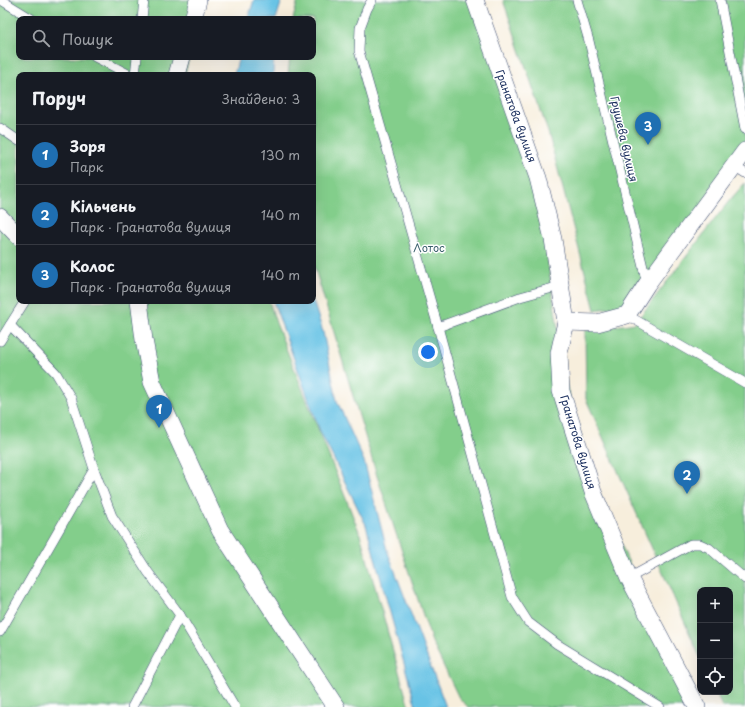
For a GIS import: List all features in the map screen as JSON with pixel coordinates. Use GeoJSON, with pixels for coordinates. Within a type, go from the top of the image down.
{"type":"FeatureCollection","features":[{"type":"Feature","properties":{"kind":"street"},"geometry":{"type":"LineString","coordinates":[[194,16],[198,0]]}},
{"type":"Feature","properties":{"kind":"street","name":"Гранатова вулиця"},"geometry":{"type":"LineString","coordinates":[[475,0],[538,178],[553,239],[566,322],[559,353],[561,391],[593,492],[629,578],[696,707]]}},
{"type":"Feature","properties":{"kind":"street"},"geometry":{"type":"LineString","coordinates":[[178,72],[181,60]]}},
{"type":"Feature","properties":{"kind":"street"},"geometry":{"type":"LineString","coordinates":[[566,322],[598,323],[627,315],[647,284],[740,169],[745,151]]}},
{"type":"Feature","properties":{"kind":"street"},"geometry":{"type":"LineString","coordinates":[[0,217],[16,234]]}},
{"type":"Feature","properties":{"kind":"street"},"geometry":{"type":"LineString","coordinates":[[139,304],[152,382],[220,530],[336,707]]}},
{"type":"Feature","properties":{"kind":"lane"},"geometry":{"type":"LineString","coordinates":[[1,0],[27,16]]}},
{"type":"Feature","properties":{"kind":"lane"},"geometry":{"type":"LineString","coordinates":[[142,16],[144,0]]}},
{"type":"Feature","properties":{"kind":"lane"},"geometry":{"type":"LineString","coordinates":[[372,0],[360,28],[359,51],[438,327],[512,597],[528,622],[557,644],[660,707]]}},
{"type":"Feature","properties":{"kind":"lane","name":"Грушева вулиця"},"geometry":{"type":"LineString","coordinates":[[577,0],[589,41],[647,284]]}},
{"type":"Feature","properties":{"kind":"lane"},"geometry":{"type":"LineString","coordinates":[[720,0],[745,129]]}},
{"type":"Feature","properties":{"kind":"lane"},"geometry":{"type":"LineString","coordinates":[[101,60],[124,72]]}},
{"type":"Feature","properties":{"kind":"lane"},"geometry":{"type":"LineString","coordinates":[[135,72],[137,60]]}},
{"type":"Feature","properties":{"kind":"lane"},"geometry":{"type":"LineString","coordinates":[[0,128],[16,139]]}},
{"type":"Feature","properties":{"kind":"lane"},"geometry":{"type":"LineString","coordinates":[[438,327],[520,297],[560,286]]}},
{"type":"Feature","properties":{"kind":"lane"},"geometry":{"type":"LineString","coordinates":[[0,342],[24,304]]}},
{"type":"Feature","properties":{"kind":"lane"},"geometry":{"type":"LineString","coordinates":[[627,315],[745,384]]}},
{"type":"Feature","properties":{"kind":"lane"},"geometry":{"type":"LineString","coordinates":[[10,325],[56,373],[71,398],[94,470],[112,516],[148,572],[180,615],[235,707]]}},
{"type":"Feature","properties":{"kind":"lane"},"geometry":{"type":"LineString","coordinates":[[0,632],[94,470]]}},
{"type":"Feature","properties":{"kind":"lane"},"geometry":{"type":"LineString","coordinates":[[629,578],[691,544],[700,544],[709,548],[745,579]]}},
{"type":"Feature","properties":{"kind":"lane"},"geometry":{"type":"LineString","coordinates":[[132,707],[180,615]]}},
{"type":"Feature","properties":{"kind":"green space"},"geometry":{"type":"Polygon","coordinates":[[[0,0],[205,0],[201,16],[16,16],[16,60],[188,60],[186,72],[16,72],[16,304],[270,304],[276,323],[360,534],[409,707],[0,707],[0,0]]]}},
{"type":"Feature","properties":{"kind":"green space","name":"Лотос"},"geometry":{"type":"Polygon","coordinates":[[[298,0],[480,0],[532,153],[566,384],[588,468],[691,707],[468,707],[459,698],[432,642],[377,476],[316,272],[316,72],[288,72],[290,60],[316,60],[316,16],[294,16],[298,0]]]}},
{"type":"Feature","properties":{"kind":"green space"},"geometry":{"type":"Polygon","coordinates":[[[503,0],[745,0],[745,157],[628,305],[595,310],[548,132],[503,0]]]}},
{"type":"Feature","properties":{"kind":"green space"},"geometry":{"type":"Polygon","coordinates":[[[745,183],[745,707],[722,707],[717,695],[733,695],[733,587],[697,587],[697,650],[586,399],[585,331],[635,323],[729,201],[745,183]]]}},
{"type":"Feature","properties":{"kind":"water"},"geometry":{"type":"Polygon","coordinates":[[[254,0],[282,0],[277,16],[249,16],[254,0]]]}},
{"type":"Feature","properties":{"kind":"water"},"geometry":{"type":"Polygon","coordinates":[[[238,60],[274,60],[273,72],[235,72],[238,60]]]}},
{"type":"Feature","properties":{"kind":"water"},"geometry":{"type":"Polygon","coordinates":[[[274,304],[314,304],[323,332],[337,401],[364,461],[387,550],[446,707],[416,707],[366,525],[320,431],[274,304]]]}},
{"type":"Feature","properties":{"kind":"place","name":"Колос"},"geometry":{"type":"Point","coordinates":[648,145]}},
{"type":"Feature","properties":{"kind":"place","name":"Зоря"},"geometry":{"type":"Point","coordinates":[159,428]}},
{"type":"Feature","properties":{"kind":"place","name":"Кільчень"},"geometry":{"type":"Point","coordinates":[687,494]}}]}
